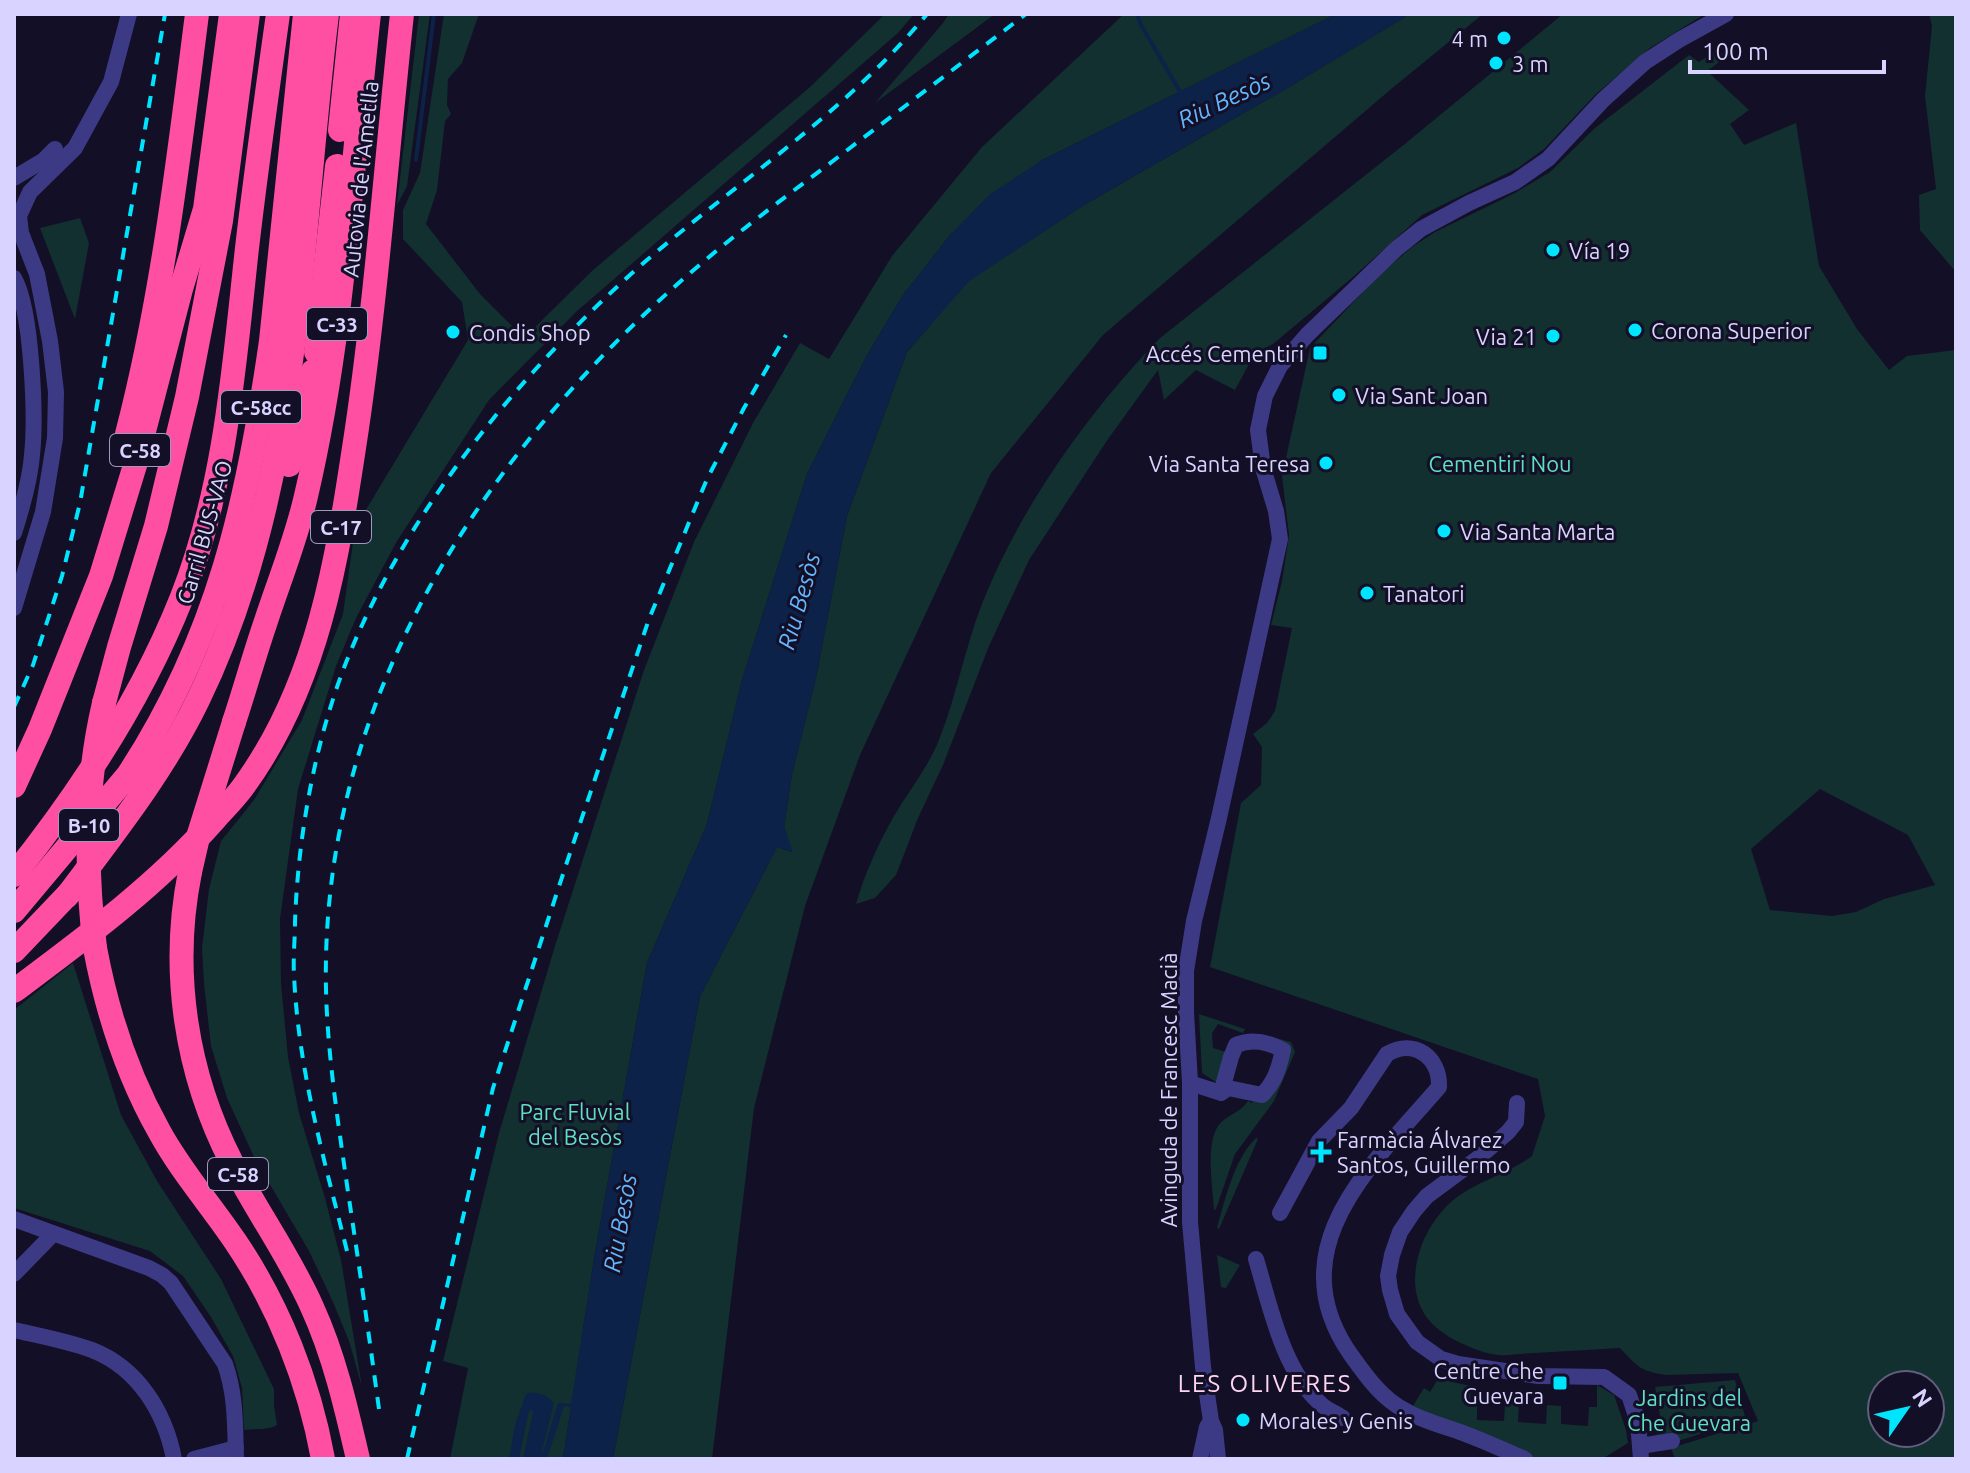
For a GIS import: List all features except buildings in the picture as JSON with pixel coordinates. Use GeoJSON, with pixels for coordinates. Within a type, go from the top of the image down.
{"type":"FeatureCollection","features":[{"type":"Feature","properties":{"kind":"highway"},"geometry":{"type":"LineString","coordinates":[[14,786],[56,686],[111,497],[147,348],[171,207],[197,14]]}},
{"type":"Feature","properties":{"kind":"highway","name":"C-58"},"geometry":{"type":"LineString","coordinates":[[56,686],[101,576],[120,516],[205,209],[231,14]]}},
{"type":"Feature","properties":{"kind":"highway"},"geometry":{"type":"LineString","coordinates":[[211,262],[221,221],[248,14]]}},
{"type":"Feature","properties":{"kind":"highway"},"geometry":{"type":"LineString","coordinates":[[14,875],[68,804],[130,705],[182,595],[203,531],[221,461],[235,369],[247,249],[278,14]]}},
{"type":"Feature","properties":{"kind":"highway"},"geometry":{"type":"LineString","coordinates":[[247,249],[271,139],[292,14]]}},
{"type":"Feature","properties":{"kind":"highway","name":"Carril BUS-VAO"},"geometry":{"type":"LineString","coordinates":[[14,911],[128,775],[193,656],[215,600],[238,524],[271,341],[305,14]]}},
{"type":"Feature","properties":{"kind":"highway","name":"C-33"},"geometry":{"type":"LineString","coordinates":[[67,896],[125,820],[178,739],[206,684],[238,602],[255,545],[276,455],[290,362],[327,14]]}},
{"type":"Feature","properties":{"kind":"highway","name":"C-58"},"geometry":{"type":"LineString","coordinates":[[352,14],[328,254],[300,461],[264,626],[201,824],[183,914],[181,956],[186,1021],[200,1084],[232,1163],[291,1264],[321,1328],[358,1459]]}},
{"type":"Feature","properties":{"kind":"highway","name":"C-33"},"geometry":{"type":"LineString","coordinates":[[264,626],[299,528],[327,391],[345,255],[369,14]]}},
{"type":"Feature","properties":{"kind":"highway","name":"Autovia de l'Ametlla"},"geometry":{"type":"LineString","coordinates":[[14,991],[72,948],[171,866],[241,789],[280,728],[300,686],[316,640],[339,535],[363,385],[402,14]]}},
{"type":"Feature","properties":{"kind":"highway"},"geometry":{"type":"LineString","coordinates":[[205,209],[211,262]]}},
{"type":"Feature","properties":{"kind":"highway"},"geometry":{"type":"LineString","coordinates":[[382,221],[397,254]]}},
{"type":"Feature","properties":{"kind":"highway","name":"B-10"},"geometry":{"type":"LineString","coordinates":[[211,262],[187,397],[160,513],[119,647],[94,755],[89,812],[90,899],[95,948],[108,1007],[125,1061],[173,1155],[234,1240],[284,1328],[306,1392],[323,1459]]}},
{"type":"Feature","properties":{"kind":"highway"},"geometry":{"type":"LineString","coordinates":[[14,951],[106,855],[148,802],[188,741],[220,679],[267,556],[313,371]]}},
{"type":"Feature","properties":{"kind":"highway"},"geometry":{"type":"LineString","coordinates":[[339,535],[368,465]]}},
{"type":"Feature","properties":{"kind":"highway"},"geometry":{"type":"LineString","coordinates":[[14,929],[63,867],[128,775]]}},
{"type":"Feature","properties":{"kind":"street"},"geometry":{"type":"LineString","coordinates":[[14,608],[43,512],[55,438],[56,392],[37,274],[17,216],[30,192],[75,148],[111,82],[129,14]]}},
{"type":"Feature","properties":{"kind":"street","name":"Avinguda de Francesc Macià"},"geometry":{"type":"LineString","coordinates":[[1218,1459],[1202,1355],[1191,1236],[1190,1083],[1185,989],[1188,949],[1280,539],[1276,511],[1263,468],[1258,430],[1265,396],[1280,366],[1396,249],[1421,229],[1515,182],[1548,159],[1603,100],[1645,62],[1726,14]]}},
{"type":"Feature","properties":{"kind":"street"},"geometry":{"type":"LineString","coordinates":[[14,178],[44,160],[55,149]]}},
{"type":"Feature","properties":{"kind":"street"},"geometry":{"type":"LineString","coordinates":[[14,278],[19,287],[28,343],[33,423],[32,456],[14,533]]}},
{"type":"Feature","properties":{"kind":"street"},"geometry":{"type":"LineString","coordinates":[[1280,1213],[1319,1141],[1351,1108],[1387,1054],[1396,1049],[1422,1051],[1433,1060],[1439,1087],[1354,1189],[1338,1216],[1325,1256],[1326,1296],[1336,1333],[1388,1399],[1422,1419],[1525,1459]]}},
{"type":"Feature","properties":{"kind":"street"},"geometry":{"type":"LineString","coordinates":[[1190,1083],[1221,1093]]}},
{"type":"Feature","properties":{"kind":"street"},"geometry":{"type":"LineString","coordinates":[[1517,1103],[1516,1122],[1508,1132],[1427,1196],[1400,1232],[1388,1276],[1397,1314],[1417,1342],[1441,1359],[1538,1376],[1604,1377],[1629,1395],[1638,1422],[1640,1452],[1672,1441]]}},
{"type":"Feature","properties":{"kind":"street"},"geometry":{"type":"LineString","coordinates":[[14,1219],[149,1268],[162,1275],[180,1294],[225,1364],[233,1391],[236,1453],[194,1459]]}},
{"type":"Feature","properties":{"kind":"street"},"geometry":{"type":"LineString","coordinates":[[14,1274],[53,1234]]}},
{"type":"Feature","properties":{"kind":"street"},"geometry":{"type":"LineString","coordinates":[[1256,1259],[1282,1344],[1301,1381],[1322,1405],[1343,1418]]}},
{"type":"Feature","properties":{"kind":"street"},"geometry":{"type":"LineString","coordinates":[[14,1330],[94,1351],[127,1370],[157,1409],[174,1459]]}},
{"type":"Feature","properties":{"kind":"street","name":"Avinguda de Francesc Macià"},"geometry":{"type":"LineString","coordinates":[[1200,1459],[1211,1421]]}},
{"type":"Feature","properties":{"kind":"green space"},"geometry":{"type":"Polygon","coordinates":[[[419,14],[430,14],[407,186],[397,205],[419,14]]]}},
{"type":"Feature","properties":{"kind":"green space"},"geometry":{"type":"Polygon","coordinates":[[[444,14],[479,14],[462,63],[448,79],[447,105],[451,114],[445,121],[437,190],[426,224],[480,294],[524,338],[593,270],[809,88],[885,14],[914,14],[898,33],[576,312],[489,400],[397,541],[356,618],[336,666],[298,789],[280,919],[281,983],[288,1057],[299,1113],[341,1260],[362,1387],[349,1341],[333,1302],[309,1251],[255,1159],[227,1098],[211,1046],[202,948],[209,889],[221,841],[254,800],[302,720],[343,614],[355,528],[468,340],[462,302],[403,239],[403,210],[420,173],[444,14]]]}},
{"type":"Feature","properties":{"kind":"green space"},"geometry":{"type":"Polygon","coordinates":[[[949,14],[995,14],[875,103],[943,23],[949,14]]]}},
{"type":"Feature","properties":{"kind":"green space","name":"Parc Fluvial del Besòs"},"geometry":{"type":"Polygon","coordinates":[[[1124,14],[1336,14],[1042,160],[951,234],[903,295],[866,357],[807,474],[742,680],[707,824],[647,963],[594,1259],[563,1459],[450,1459],[468,1368],[443,1361],[499,1133],[555,946],[644,670],[694,542],[753,423],[800,343],[829,359],[892,256],[982,147],[1124,14]]]}},
{"type":"Feature","properties":{"kind":"green space"},"geometry":{"type":"Polygon","coordinates":[[[1410,14],[1483,14],[1103,335],[991,473],[860,755],[805,906],[754,1108],[712,1459],[613,1459],[700,996],[777,847],[792,852],[784,827],[792,774],[816,678],[847,516],[907,352],[968,281],[1084,205],[1410,14]]]}},
{"type":"Feature","properties":{"kind":"green space"},"geometry":{"type":"Polygon","coordinates":[[[1563,14],[1705,14],[1650,48],[1596,94],[1544,149],[1518,168],[1422,215],[1273,344],[1255,353],[1235,390],[1196,370],[1164,400],[1158,370],[1108,439],[1029,560],[989,646],[896,875],[875,898],[856,904],[883,837],[936,747],[976,620],[997,568],[1036,497],[1107,397],[1160,338],[1563,14]]]}},
{"type":"Feature","properties":{"kind":"green space"},"geometry":{"type":"Polygon","coordinates":[[[1929,14],[1956,14],[1956,272],[1920,230],[1919,195],[1936,189],[1925,96],[1932,26],[1929,14]]]}},
{"type":"Feature","properties":{"kind":"green space","name":"Cementiri Nou"},"geometry":{"type":"Polygon","coordinates":[[[1718,49],[1726,57],[1707,71],[1749,110],[1730,124],[1744,145],[1796,123],[1819,266],[1857,329],[1889,370],[1907,356],[1956,350],[1956,1459],[1675,1459],[1671,1448],[1758,1421],[1738,1373],[1666,1375],[1645,1370],[1620,1348],[1507,1355],[1480,1351],[1453,1339],[1429,1320],[1419,1303],[1415,1281],[1423,1242],[1453,1200],[1532,1156],[1545,1116],[1538,1079],[1210,967],[1241,803],[1261,785],[1262,747],[1253,734],[1267,723],[1275,711],[1292,628],[1271,625],[1289,535],[1282,476],[1310,348],[1379,275],[1412,247],[1550,172],[1595,128],[1689,55],[1699,62],[1718,49]],[[1820,789],[1751,849],[1770,910],[1832,916],[1856,912],[1884,899],[1935,885],[1908,835],[1820,789]]]}},
{"type":"Feature","properties":{"kind":"green space"},"geometry":{"type":"Polygon","coordinates":[[[80,218],[89,243],[75,319],[40,228],[80,218]]]}},
{"type":"Feature","properties":{"kind":"green space"},"geometry":{"type":"Polygon","coordinates":[[[73,963],[121,1115],[157,1181],[221,1279],[274,1389],[277,1425],[273,1427],[244,1430],[242,1388],[233,1356],[183,1276],[150,1251],[14,1208],[14,1010],[73,963]]]}},
{"type":"Feature","properties":{"kind":"green space"},"geometry":{"type":"Polygon","coordinates":[[[1199,1014],[1245,1029],[1243,1033],[1218,1024],[1212,1033],[1213,1048],[1229,1053],[1216,1082],[1202,1073],[1199,1014]]]}},
{"type":"Feature","properties":{"kind":"green space"},"geometry":{"type":"Polygon","coordinates":[[[1280,1039],[1291,1042],[1295,1052],[1274,1101],[1235,1154],[1214,1210],[1211,1155],[1214,1134],[1225,1119],[1248,1101],[1252,1103],[1285,1047],[1280,1039]]]}},
{"type":"Feature","properties":{"kind":"green space"},"geometry":{"type":"Polygon","coordinates":[[[1258,1139],[1219,1229],[1231,1180],[1258,1139]]]}},
{"type":"Feature","properties":{"kind":"green space"},"geometry":{"type":"Polygon","coordinates":[[[1217,1255],[1240,1265],[1226,1288],[1221,1287],[1217,1255]]]}},
{"type":"Feature","properties":{"kind":"green space"},"geometry":{"type":"Polygon","coordinates":[[[1438,1379],[1471,1386],[1470,1400],[1477,1401],[1477,1420],[1504,1421],[1505,1403],[1519,1403],[1518,1422],[1546,1424],[1547,1405],[1561,1406],[1561,1424],[1588,1426],[1589,1407],[1597,1407],[1597,1385],[1614,1395],[1628,1443],[1602,1459],[1538,1459],[1411,1409],[1424,1388],[1430,1392],[1438,1379]]]}},
{"type":"Feature","properties":{"kind":"green space","name":"Jardins del Che Guevara"},"geometry":{"type":"Polygon","coordinates":[[[1735,1380],[1746,1420],[1668,1444],[1652,1440],[1652,1436],[1663,1433],[1655,1387],[1735,1380]]]}},
{"type":"Feature","properties":{"kind":"water","name":"Riu Besòs"},"geometry":{"type":"Polygon","coordinates":[[[1336,14],[1410,14],[1084,205],[969,281],[907,352],[847,516],[816,678],[792,774],[784,827],[793,852],[777,847],[700,996],[613,1459],[563,1459],[571,1407],[564,1406],[547,1459],[523,1459],[532,1410],[529,1411],[519,1459],[509,1459],[515,1425],[526,1394],[541,1394],[554,1403],[543,1452],[558,1403],[571,1404],[647,963],[707,824],[742,680],[807,474],[866,357],[903,295],[951,234],[989,195],[1042,160],[1336,14]]]}},
{"type":"Feature","properties":{"kind":"waterway"},"geometry":{"type":"LineString","coordinates":[[416,160],[434,14]]}},
{"type":"Feature","properties":{"kind":"waterway","name":"Riu Besòs"},"geometry":{"type":"LineString","coordinates":[[1137,14],[1182,95]]}},
{"type":"Feature","properties":{"kind":"railway"},"geometry":{"type":"LineString","coordinates":[[14,707],[33,665],[62,576],[80,503],[165,14]]}},
{"type":"Feature","properties":{"kind":"railway"},"geometry":{"type":"LineString","coordinates":[[347,1251],[306,1079],[296,1009],[295,922],[304,822],[317,756],[347,660],[371,606],[432,501],[505,404],[546,358],[631,274],[859,85],[927,14]]}},
{"type":"Feature","properties":{"kind":"railway"},"geometry":{"type":"LineString","coordinates":[[379,1409],[332,1074],[326,957],[335,859],[356,765],[388,674],[429,588],[480,506],[538,428],[603,356],[673,288],[728,241],[1026,14]]}},
{"type":"Feature","properties":{"kind":"railway"},"geometry":{"type":"LineString","coordinates":[[407,1459],[493,1088],[566,865],[649,619],[707,479],[786,335]]}},
{"type":"Feature","properties":{"kind":"place","name":"4 m"},"geometry":{"type":"Point","coordinates":[1504,38]}},
{"type":"Feature","properties":{"kind":"place","name":"3 m"},"geometry":{"type":"Point","coordinates":[1496,63]}},
{"type":"Feature","properties":{"kind":"place","name":"Vía 19"},"geometry":{"type":"Point","coordinates":[1553,250]}},
{"type":"Feature","properties":{"kind":"place","name":"Corona Superior"},"geometry":{"type":"Point","coordinates":[1635,330]}},
{"type":"Feature","properties":{"kind":"place","name":"Condis Shop"},"geometry":{"type":"Point","coordinates":[453,332]}},
{"type":"Feature","properties":{"kind":"place","name":"Via 21"},"geometry":{"type":"Point","coordinates":[1553,336]}},
{"type":"Feature","properties":{"kind":"place","name":"Accés Cementiri"},"geometry":{"type":"Point","coordinates":[1320,353]}},
{"type":"Feature","properties":{"kind":"place","name":"Via Sant Joan"},"geometry":{"type":"Point","coordinates":[1339,395]}},
{"type":"Feature","properties":{"kind":"place","name":"Via Santa Teresa"},"geometry":{"type":"Point","coordinates":[1326,463]}},
{"type":"Feature","properties":{"kind":"place","name":"Via Santa Marta"},"geometry":{"type":"Point","coordinates":[1444,531]}},
{"type":"Feature","properties":{"kind":"place","name":"Tanatori"},"geometry":{"type":"Point","coordinates":[1367,593]}},
{"type":"Feature","properties":{"kind":"place","name":"Farmàcia Álvarez Santos, Guillermo"},"geometry":{"type":"Point","coordinates":[1321,1152]}},
{"type":"Feature","properties":{"kind":"place","name":"Centre Che Guevara"},"geometry":{"type":"Point","coordinates":[1560,1383]}},
{"type":"Feature","properties":{"kind":"place","name":"Morales y Genis"},"geometry":{"type":"Point","coordinates":[1243,1420]}},
{"type":"Feature","properties":{"kind":"district","name":"LES OLIVERES"},"geometry":{"type":"Point","coordinates":[1265,1383]}}]}
